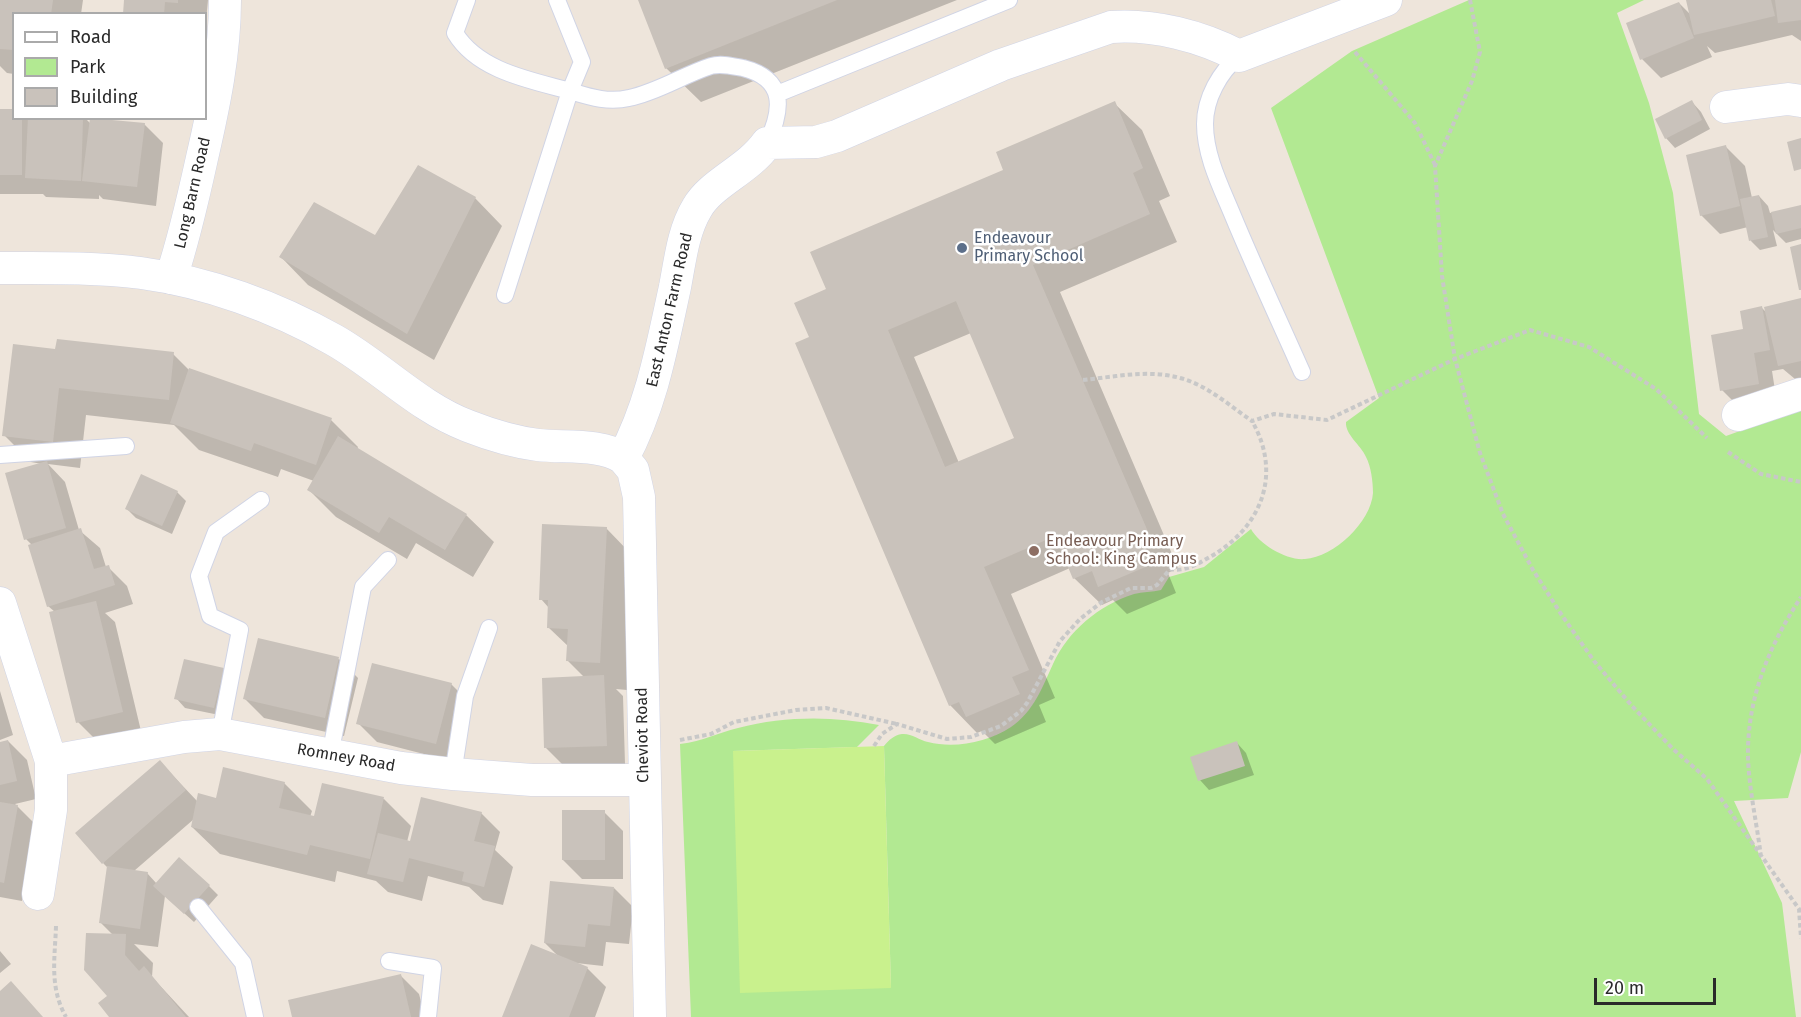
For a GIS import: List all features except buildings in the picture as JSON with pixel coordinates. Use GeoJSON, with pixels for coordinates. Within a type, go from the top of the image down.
{"type":"FeatureCollection","features":[{"type":"Feature","properties":{"kind":"street","name":"Long Barn Road"},"geometry":{"type":"LineString","coordinates":[[171,278],[187,224],[217,84],[224,36],[225,0]]}},
{"type":"Feature","properties":{"kind":"street"},"geometry":{"type":"LineString","coordinates":[[767,143],[816,142],[837,136],[1001,65],[1111,27],[1129,26],[1168,31],[1223,48],[1239,56],[1386,0]]}},
{"type":"Feature","properties":{"kind":"street"},"geometry":{"type":"LineString","coordinates":[[1726,107],[1788,99],[1801,101]]}},
{"type":"Feature","properties":{"kind":"street","name":"East Anton Farm Road"},"geometry":{"type":"LineString","coordinates":[[623,458],[636,434],[653,388],[682,252],[697,208],[712,190],[751,163],[767,143]]}},
{"type":"Feature","properties":{"kind":"street"},"geometry":{"type":"LineString","coordinates":[[0,268],[93,269],[171,278],[262,306],[315,329],[360,356],[437,411],[467,426],[515,441],[598,449],[623,458]]}},
{"type":"Feature","properties":{"kind":"street"},"geometry":{"type":"LineString","coordinates":[[1738,415],[1801,394]]}},
{"type":"Feature","properties":{"kind":"street","name":"Cheviot Road"},"geometry":{"type":"LineString","coordinates":[[623,458],[633,470],[639,497],[650,1017]]}},
{"type":"Feature","properties":{"kind":"street"},"geometry":{"type":"LineString","coordinates":[[2,621],[51,761],[51,810],[38,894]]}},
{"type":"Feature","properties":{"kind":"street","name":"Romney Road"},"geometry":{"type":"LineString","coordinates":[[51,761],[184,737],[220,734],[330,755],[453,774],[532,780],[644,765]]}},
{"type":"Feature","properties":{"kind":"lane"},"geometry":{"type":"LineString","coordinates":[[467,0],[454,33],[463,47],[476,57],[521,78],[601,100],[628,98],[713,66],[728,65],[764,76],[771,82],[777,94],[777,117],[767,143]]}},
{"type":"Feature","properties":{"kind":"lane"},"geometry":{"type":"LineString","coordinates":[[505,295],[570,91],[582,62],[557,0]]}},
{"type":"Feature","properties":{"kind":"lane"},"geometry":{"type":"LineString","coordinates":[[777,94],[1009,0]]}},
{"type":"Feature","properties":{"kind":"lane"},"geometry":{"type":"LineString","coordinates":[[1239,56],[1222,74],[1208,103],[1205,123],[1207,143],[1214,169],[1302,372]]}},
{"type":"Feature","properties":{"kind":"lane"},"geometry":{"type":"LineString","coordinates":[[0,455],[126,446]]}},
{"type":"Feature","properties":{"kind":"lane"},"geometry":{"type":"LineString","coordinates":[[220,734],[240,630],[210,616],[200,576],[216,532],[261,500]]}},
{"type":"Feature","properties":{"kind":"lane"},"geometry":{"type":"LineString","coordinates":[[330,755],[363,587],[388,560]]}},
{"type":"Feature","properties":{"kind":"lane"},"geometry":{"type":"LineString","coordinates":[[453,774],[465,696],[489,628]]}},
{"type":"Feature","properties":{"kind":"lane"},"geometry":{"type":"LineString","coordinates":[[198,907],[243,963],[255,1017]]}},
{"type":"Feature","properties":{"kind":"lane"},"geometry":{"type":"LineString","coordinates":[[389,961],[433,969],[428,1017]]}},
{"type":"Feature","properties":{"kind":"path"},"geometry":{"type":"LineString","coordinates":[[1435,166],[1472,81],[1480,52],[1470,0]]}},
{"type":"Feature","properties":{"kind":"path"},"geometry":{"type":"LineString","coordinates":[[1338,20],[1348,45],[1415,123],[1435,166],[1442,276],[1455,359],[1479,453],[1503,514],[1533,570],[1594,661],[1672,748],[1707,779],[1761,859],[1799,909],[1801,938]]}},
{"type":"Feature","properties":{"kind":"path"},"geometry":{"type":"LineString","coordinates":[[1252,421],[1274,414],[1328,420],[1455,359],[1530,330],[1589,347],[1656,388],[1709,439]]}},
{"type":"Feature","properties":{"kind":"path"},"geometry":{"type":"LineString","coordinates":[[644,765],[734,722],[796,710],[826,708],[897,724],[946,739],[971,737],[1001,726],[1021,711],[1041,681],[1060,641],[1090,611],[1131,588],[1151,588],[1157,585],[1170,569],[1185,570],[1198,564],[1215,554],[1246,529],[1255,515],[1267,479],[1263,447],[1252,421],[1223,400],[1182,378],[1145,374],[1083,380]]}},
{"type":"Feature","properties":{"kind":"path"},"geometry":{"type":"LineString","coordinates":[[1726,451],[1761,474],[1801,482]]}},
{"type":"Feature","properties":{"kind":"path"},"geometry":{"type":"LineString","coordinates":[[1761,859],[1748,757],[1752,709],[1764,664],[1801,597]]}},
{"type":"Feature","properties":{"kind":"path"},"geometry":{"type":"LineString","coordinates":[[874,746],[882,734],[897,724]]}},
{"type":"Feature","properties":{"kind":"path"},"geometry":{"type":"LineString","coordinates":[[38,894],[56,923],[55,997],[66,1017]]}},
{"type":"Feature","properties":{"kind":"green space"},"geometry":{"type":"Polygon","coordinates":[[[1469,0],[1644,0],[1617,13],[1649,103],[1673,193],[1699,414],[1726,436],[1801,409],[1801,752],[1788,798],[1734,801],[1782,903],[1796,1017],[691,1017],[680,744],[756,724],[791,719],[844,720],[879,725],[857,747],[733,751],[891,988],[884,746],[892,738],[905,734],[938,744],[971,743],[992,737],[1011,727],[1026,714],[1041,690],[1059,652],[1086,621],[1121,599],[1134,594],[1161,590],[1169,577],[1204,567],[1251,529],[1260,540],[1274,550],[1290,557],[1305,559],[1328,552],[1339,545],[1358,526],[1371,504],[1372,479],[1368,461],[1348,431],[1346,422],[1379,398],[1271,108],[1352,51],[1469,0]]]}},
{"type":"Feature","properties":{"kind":"green space"},"geometry":{"type":"Polygon","coordinates":[[[884,746],[891,988],[740,993],[733,751],[884,746]]]}},
{"type":"Feature","properties":{"kind":"place","name":"Endeavour Primary School"},"geometry":{"type":"Point","coordinates":[962,248]}},
{"type":"Feature","properties":{"kind":"place","name":"Endeavour Primary School: King Campus"},"geometry":{"type":"Point","coordinates":[1034,551]}}]}
